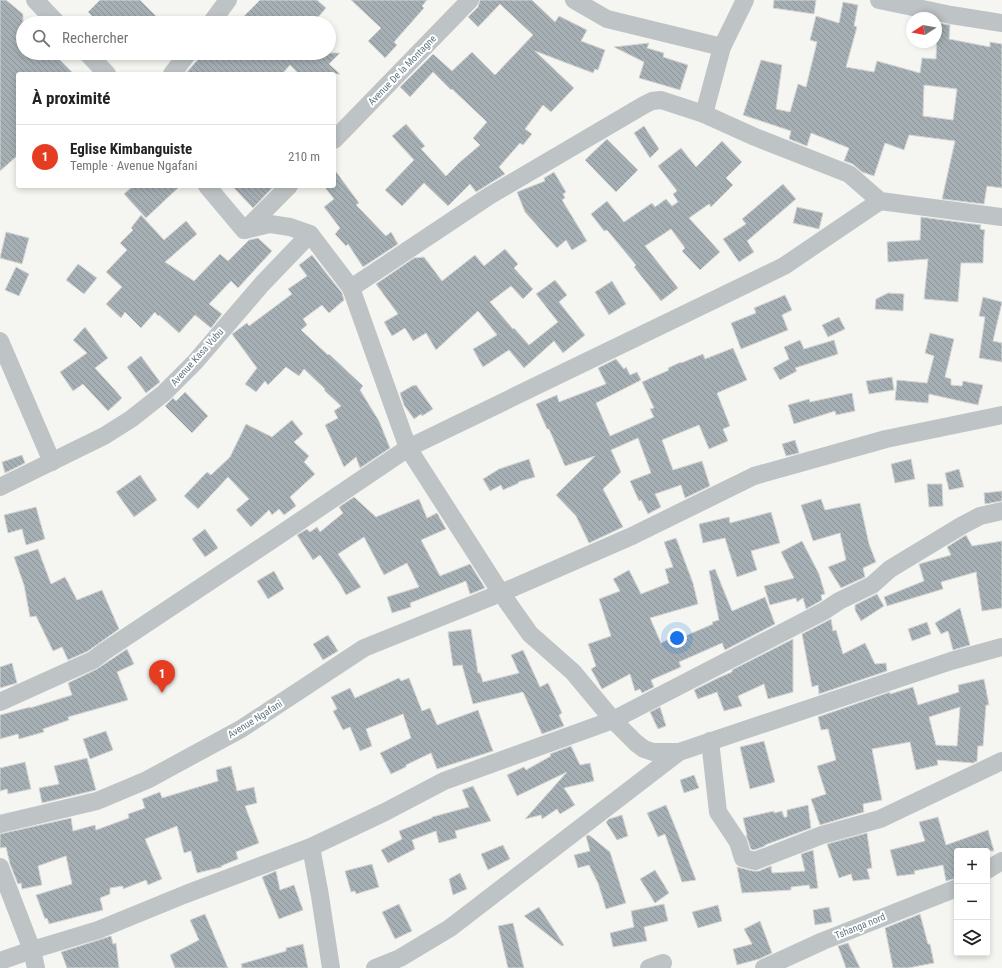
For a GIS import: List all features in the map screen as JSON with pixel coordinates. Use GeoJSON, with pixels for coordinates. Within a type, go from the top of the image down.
{"type":"FeatureCollection","features":[{"type":"Feature","properties":{"kind":"street"},"geometry":{"type":"LineString","coordinates":[[35,0],[50,16]]}},
{"type":"Feature","properties":{"kind":"street"},"geometry":{"type":"LineString","coordinates":[[216,16],[228,0]]}},
{"type":"Feature","properties":{"kind":"street","name":"Avenue De la Montagne"},"geometry":{"type":"LineString","coordinates":[[336,138],[470,0]]}},
{"type":"Feature","properties":{"kind":"street"},"geometry":{"type":"LineString","coordinates":[[574,0],[607,18],[722,47]]}},
{"type":"Feature","properties":{"kind":"street"},"geometry":{"type":"LineString","coordinates":[[704,114],[722,47],[745,0]]}},
{"type":"Feature","properties":{"kind":"street"},"geometry":{"type":"LineString","coordinates":[[879,0],[951,15],[1002,23]]}},
{"type":"Feature","properties":{"kind":"street"},"geometry":{"type":"LineString","coordinates":[[94,60],[105,72]]}},
{"type":"Feature","properties":{"kind":"street"},"geometry":{"type":"LineString","coordinates":[[174,72],[183,60]]}},
{"type":"Feature","properties":{"kind":"street"},"geometry":{"type":"LineString","coordinates":[[351,288],[490,196],[644,105],[652,101],[661,100],[704,114],[755,137],[849,174],[880,201],[1002,217]]}},
{"type":"Feature","properties":{"kind":"street"},"geometry":{"type":"LineString","coordinates":[[209,188],[244,230]]}},
{"type":"Feature","properties":{"kind":"street"},"geometry":{"type":"LineString","coordinates":[[244,230],[287,188]]}},
{"type":"Feature","properties":{"kind":"street"},"geometry":{"type":"LineString","coordinates":[[0,702],[93,660],[104,651],[408,448],[784,266],[880,201]]}},
{"type":"Feature","properties":{"kind":"street"},"geometry":{"type":"LineString","coordinates":[[244,230],[270,224],[290,227],[310,234],[351,288],[408,448],[501,593],[530,634],[573,672],[613,720],[644,749],[653,752],[679,752]]}},
{"type":"Feature","properties":{"kind":"street","name":"Avenue Kasa Vubu"},"geometry":{"type":"LineString","coordinates":[[0,487],[104,436],[131,419],[164,393],[195,362],[262,284],[310,234]]}},
{"type":"Feature","properties":{"kind":"street"},"geometry":{"type":"LineString","coordinates":[[0,341],[52,462]]}},
{"type":"Feature","properties":{"kind":"street","name":"Avenue Ngafani"},"geometry":{"type":"LineString","coordinates":[[0,824],[97,801],[147,780],[241,729],[364,648],[501,593],[632,536],[754,476],[886,439],[1002,415]]}},
{"type":"Feature","properties":{"kind":"street"},"geometry":{"type":"LineString","coordinates":[[0,961],[98,930],[186,894],[310,847],[385,812],[444,781],[613,720],[872,585],[890,569],[961,526],[985,515],[1002,511]]}},
{"type":"Feature","properties":{"kind":"street"},"geometry":{"type":"LineString","coordinates":[[376,968],[400,958],[450,928],[679,752],[951,661],[1002,647]]}},
{"type":"Feature","properties":{"kind":"street"},"geometry":{"type":"LineString","coordinates":[[710,741],[718,812],[738,842],[743,858],[755,861],[822,835],[880,819],[1002,761]]}},
{"type":"Feature","properties":{"kind":"street"},"geometry":{"type":"LineString","coordinates":[[310,847],[320,896],[330,968]]}},
{"type":"Feature","properties":{"kind":"street"},"geometry":{"type":"LineString","coordinates":[[990,868],[1002,861]]}},
{"type":"Feature","properties":{"kind":"street"},"geometry":{"type":"LineString","coordinates":[[0,867],[32,950],[36,968]]}},
{"type":"Feature","properties":{"kind":"street","name":"Tshanga nord"},"geometry":{"type":"LineString","coordinates":[[764,968],[823,941],[954,889]]}},
{"type":"Feature","properties":{"kind":"building"},"geometry":{"type":"Polygon","coordinates":[[[0,0],[6,0],[23,14],[23,16],[16,16],[16,60],[60,60],[72,72],[16,72],[16,157],[0,171],[0,0]]]}},
{"type":"Feature","properties":{"kind":"building"},"geometry":{"type":"Polygon","coordinates":[[[100,0],[140,0],[156,16],[92,16],[88,12],[100,0]]]}},
{"type":"Feature","properties":{"kind":"building"},"geometry":{"type":"Polygon","coordinates":[[[260,0],[317,0],[326,8],[319,16],[244,16],[260,0]]]}},
{"type":"Feature","properties":{"kind":"building"},"geometry":{"type":"Polygon","coordinates":[[[351,0],[427,0],[422,6],[424,8],[394,42],[397,45],[385,58],[368,41],[381,28],[351,0]]]}},
{"type":"Feature","properties":{"kind":"building"},"geometry":{"type":"Polygon","coordinates":[[[480,0],[532,0],[555,22],[559,16],[587,30],[581,41],[605,50],[598,70],[595,69],[593,73],[535,51],[574,88],[551,112],[543,105],[525,129],[532,134],[523,145],[520,143],[499,167],[505,174],[476,192],[470,184],[448,206],[424,183],[402,206],[385,190],[414,160],[392,136],[406,124],[425,146],[421,149],[446,176],[480,145],[473,138],[487,122],[433,72],[410,97],[400,87],[433,54],[452,71],[472,52],[495,75],[533,35],[500,4],[478,27],[468,17],[478,7],[480,0]]]}},
{"type":"Feature","properties":{"kind":"building"},"geometry":{"type":"Polygon","coordinates":[[[774,0],[816,0],[814,14],[773,8],[774,0]]]}},
{"type":"Feature","properties":{"kind":"building"},"geometry":{"type":"Polygon","coordinates":[[[843,2],[858,5],[854,26],[857,27],[846,67],[874,72],[877,61],[920,73],[922,58],[936,59],[936,48],[942,48],[942,24],[950,25],[949,39],[990,47],[990,42],[1002,44],[1002,188],[987,186],[984,204],[942,199],[955,141],[909,135],[904,150],[885,143],[874,176],[862,172],[853,164],[844,161],[849,148],[811,133],[807,146],[789,139],[791,131],[743,115],[761,60],[782,65],[776,109],[790,112],[798,84],[806,87],[817,42],[810,40],[816,16],[839,23],[843,2]],[[924,85],[923,116],[953,120],[957,89],[924,85]]]}},
{"type":"Feature","properties":{"kind":"building"},"geometry":{"type":"Polygon","coordinates":[[[649,43],[647,48],[664,53],[663,57],[688,65],[680,90],[639,78],[644,62],[614,47],[649,43]]]}},
{"type":"Feature","properties":{"kind":"building"},"geometry":{"type":"Polygon","coordinates":[[[198,60],[333,60],[329,64],[340,74],[336,74],[336,72],[297,72],[290,65],[284,72],[187,72],[198,60]]]}},
{"type":"Feature","properties":{"kind":"building"},"geometry":{"type":"Polygon","coordinates":[[[644,126],[659,149],[650,158],[634,133],[644,126]]]}},
{"type":"Feature","properties":{"kind":"building"},"geometry":{"type":"Polygon","coordinates":[[[607,139],[638,170],[616,192],[585,160],[607,139]]]}},
{"type":"Feature","properties":{"kind":"building"},"geometry":{"type":"Polygon","coordinates":[[[722,141],[742,162],[726,178],[733,185],[711,207],[709,204],[689,218],[720,252],[700,270],[682,251],[685,248],[671,229],[645,246],[678,288],[661,301],[634,267],[636,265],[607,230],[604,231],[591,214],[607,201],[624,222],[652,203],[655,207],[666,199],[672,206],[678,202],[673,194],[677,191],[658,166],[681,148],[696,167],[722,141]]]}},
{"type":"Feature","properties":{"kind":"building"},"geometry":{"type":"Polygon","coordinates":[[[336,172],[359,203],[356,205],[386,236],[391,232],[398,244],[363,267],[348,244],[346,246],[335,234],[340,228],[324,207],[334,199],[326,188],[336,188],[336,172]]]}},
{"type":"Feature","properties":{"kind":"building"},"geometry":{"type":"Polygon","coordinates":[[[554,172],[566,192],[563,194],[565,198],[562,200],[587,241],[572,250],[566,240],[557,248],[525,212],[517,192],[545,181],[544,178],[554,172]]]}},
{"type":"Feature","properties":{"kind":"building"},"geometry":{"type":"Polygon","coordinates":[[[783,184],[796,199],[747,241],[754,252],[739,262],[723,239],[746,224],[742,219],[783,184]]]}},
{"type":"Feature","properties":{"kind":"building"},"geometry":{"type":"Polygon","coordinates":[[[131,188],[178,188],[146,218],[124,194],[131,188]]]}},
{"type":"Feature","properties":{"kind":"building"},"geometry":{"type":"Polygon","coordinates":[[[234,188],[272,188],[253,208],[234,188]]]}},
{"type":"Feature","properties":{"kind":"building"},"geometry":{"type":"Polygon","coordinates":[[[797,207],[823,213],[819,229],[793,223],[797,207]]]}},
{"type":"Feature","properties":{"kind":"building"},"geometry":{"type":"Polygon","coordinates":[[[141,215],[164,240],[186,221],[197,234],[165,262],[194,281],[220,254],[228,261],[249,240],[258,238],[272,251],[238,288],[231,281],[209,304],[222,314],[211,328],[195,315],[179,333],[155,312],[141,328],[125,312],[121,318],[106,304],[122,287],[106,272],[127,250],[120,243],[133,230],[131,228],[141,215]]]}},
{"type":"Feature","properties":{"kind":"building"},"geometry":{"type":"Polygon","coordinates":[[[921,217],[981,225],[980,229],[985,230],[983,263],[961,263],[958,302],[924,299],[928,259],[888,262],[887,242],[920,240],[921,217]]]}},
{"type":"Feature","properties":{"kind":"building"},"geometry":{"type":"Polygon","coordinates":[[[6,232],[29,238],[22,264],[0,258],[6,232]]]}},
{"type":"Feature","properties":{"kind":"building"},"geometry":{"type":"Polygon","coordinates":[[[505,249],[518,264],[514,268],[533,289],[523,299],[511,286],[490,302],[529,345],[558,322],[536,294],[555,280],[567,295],[559,302],[585,335],[563,353],[554,341],[524,368],[509,350],[483,367],[473,349],[497,335],[478,311],[436,350],[426,333],[413,341],[405,328],[392,336],[384,322],[398,314],[376,284],[414,258],[424,257],[442,281],[475,255],[484,266],[505,249]]]}},
{"type":"Feature","properties":{"kind":"building"},"geometry":{"type":"Polygon","coordinates":[[[312,255],[342,293],[344,300],[329,313],[322,305],[303,319],[307,325],[301,330],[363,386],[360,390],[379,421],[390,448],[360,468],[356,457],[344,467],[325,425],[338,418],[334,411],[341,406],[324,390],[325,389],[304,369],[299,376],[286,367],[268,385],[265,381],[256,392],[245,384],[257,368],[232,334],[247,323],[249,326],[292,294],[288,289],[307,276],[299,265],[312,255]]]}},
{"type":"Feature","properties":{"kind":"building"},"geometry":{"type":"Polygon","coordinates":[[[78,264],[97,278],[84,294],[66,280],[78,264]]]}},
{"type":"Feature","properties":{"kind":"building"},"geometry":{"type":"Polygon","coordinates":[[[16,267],[29,274],[19,296],[5,290],[16,267]]]}},
{"type":"Feature","properties":{"kind":"building"},"geometry":{"type":"Polygon","coordinates":[[[612,281],[626,304],[609,315],[595,292],[612,281]]]}},
{"type":"Feature","properties":{"kind":"building"},"geometry":{"type":"Polygon","coordinates":[[[888,293],[904,294],[903,311],[875,309],[876,299],[888,293]]]}},
{"type":"Feature","properties":{"kind":"building"},"geometry":{"type":"Polygon","coordinates":[[[785,295],[792,310],[782,315],[788,330],[741,349],[731,323],[756,313],[754,308],[785,295]]]}},
{"type":"Feature","properties":{"kind":"building"},"geometry":{"type":"Polygon","coordinates":[[[983,297],[1002,302],[993,341],[1002,343],[1002,362],[979,358],[985,317],[979,316],[983,297]]]}},
{"type":"Feature","properties":{"kind":"building"},"geometry":{"type":"Polygon","coordinates":[[[839,317],[845,329],[828,337],[822,325],[839,317]]]}},
{"type":"Feature","properties":{"kind":"building"},"geometry":{"type":"Polygon","coordinates":[[[85,327],[108,358],[95,368],[122,398],[108,411],[83,384],[73,391],[60,372],[87,353],[73,340],[85,327]]]}},
{"type":"Feature","properties":{"kind":"building"},"geometry":{"type":"Polygon","coordinates":[[[930,333],[954,339],[945,377],[951,379],[951,385],[962,386],[963,381],[983,385],[978,405],[929,394],[928,403],[895,400],[897,380],[927,383],[934,356],[925,353],[930,333]]]}},
{"type":"Feature","properties":{"kind":"building"},"geometry":{"type":"Polygon","coordinates":[[[800,340],[804,349],[834,340],[838,354],[795,368],[797,371],[780,380],[773,368],[789,359],[784,347],[800,340]]]}},
{"type":"Feature","properties":{"kind":"building"},"geometry":{"type":"Polygon","coordinates":[[[733,348],[747,380],[717,393],[730,426],[723,429],[728,441],[709,449],[699,425],[662,440],[673,470],[702,461],[710,486],[685,498],[681,485],[655,494],[661,507],[648,514],[641,500],[639,501],[630,481],[651,473],[638,438],[611,450],[621,472],[603,489],[623,527],[589,543],[576,516],[556,495],[595,456],[565,466],[536,404],[557,395],[559,402],[606,384],[598,368],[616,359],[624,369],[626,367],[630,375],[637,372],[641,380],[596,403],[610,436],[654,417],[650,409],[654,408],[642,382],[669,370],[668,368],[681,362],[703,354],[705,359],[733,348]]]}},
{"type":"Feature","properties":{"kind":"building"},"geometry":{"type":"Polygon","coordinates":[[[141,356],[160,382],[146,393],[127,367],[141,356]]]}},
{"type":"Feature","properties":{"kind":"building"},"geometry":{"type":"Polygon","coordinates":[[[892,377],[894,390],[869,394],[866,381],[892,377]]]}},
{"type":"Feature","properties":{"kind":"building"},"geometry":{"type":"Polygon","coordinates":[[[416,385],[433,409],[414,419],[404,405],[400,393],[416,385]]]}},
{"type":"Feature","properties":{"kind":"building"},"geometry":{"type":"Polygon","coordinates":[[[185,392],[208,416],[192,433],[165,406],[173,398],[176,401],[185,392]]]}},
{"type":"Feature","properties":{"kind":"building"},"geometry":{"type":"Polygon","coordinates":[[[852,393],[855,411],[836,415],[835,411],[794,424],[788,405],[809,399],[810,402],[852,393]]]}},
{"type":"Feature","properties":{"kind":"building"},"geometry":{"type":"Polygon","coordinates":[[[292,420],[303,434],[294,442],[309,456],[304,462],[315,474],[290,497],[296,506],[284,515],[279,509],[272,515],[269,510],[251,527],[236,510],[249,499],[228,477],[198,509],[184,496],[207,472],[211,475],[230,457],[246,424],[272,437],[292,420]]]}},
{"type":"Feature","properties":{"kind":"building"},"geometry":{"type":"Polygon","coordinates":[[[795,440],[799,453],[786,456],[782,444],[795,440]]]}},
{"type":"Feature","properties":{"kind":"building"},"geometry":{"type":"Polygon","coordinates":[[[22,455],[25,463],[5,473],[2,462],[22,455]]]}},
{"type":"Feature","properties":{"kind":"building"},"geometry":{"type":"Polygon","coordinates":[[[529,459],[535,477],[518,482],[519,483],[503,490],[501,485],[490,491],[483,479],[499,469],[529,459]]]}},
{"type":"Feature","properties":{"kind":"building"},"geometry":{"type":"Polygon","coordinates":[[[911,459],[915,479],[895,483],[891,464],[911,459]]]}},
{"type":"Feature","properties":{"kind":"building"},"geometry":{"type":"Polygon","coordinates":[[[959,469],[964,487],[949,490],[945,473],[959,469]]]}},
{"type":"Feature","properties":{"kind":"building"},"geometry":{"type":"Polygon","coordinates":[[[140,475],[157,500],[134,517],[116,492],[140,475]]]}},
{"type":"Feature","properties":{"kind":"building"},"geometry":{"type":"Polygon","coordinates":[[[927,484],[942,484],[943,506],[929,507],[927,484]]]}},
{"type":"Feature","properties":{"kind":"building"},"geometry":{"type":"Polygon","coordinates":[[[1002,491],[1002,501],[985,504],[984,493],[1002,491]]]}},
{"type":"Feature","properties":{"kind":"building"},"geometry":{"type":"Polygon","coordinates":[[[354,497],[376,517],[419,499],[427,518],[437,513],[446,529],[421,540],[440,576],[470,564],[485,588],[470,594],[466,581],[410,603],[411,607],[392,613],[387,597],[419,587],[407,563],[384,575],[364,537],[338,554],[361,587],[346,595],[320,555],[313,560],[297,535],[307,529],[310,532],[317,527],[320,532],[343,513],[339,507],[354,497]]]}},
{"type":"Feature","properties":{"kind":"building"},"geometry":{"type":"Polygon","coordinates":[[[821,499],[825,510],[860,503],[869,544],[876,562],[863,568],[865,577],[841,588],[828,567],[846,560],[840,533],[813,541],[801,505],[821,499]]]}},
{"type":"Feature","properties":{"kind":"building"},"geometry":{"type":"Polygon","coordinates":[[[36,507],[45,539],[26,545],[22,529],[8,533],[4,515],[36,507]]]}},
{"type":"Feature","properties":{"kind":"building"},"geometry":{"type":"Polygon","coordinates":[[[771,512],[780,543],[751,551],[757,570],[737,577],[725,538],[703,543],[699,524],[729,517],[730,523],[771,512]]]}},
{"type":"Feature","properties":{"kind":"building"},"geometry":{"type":"Polygon","coordinates":[[[205,529],[218,548],[205,557],[192,539],[205,529]]]}},
{"type":"Feature","properties":{"kind":"building"},"geometry":{"type":"Polygon","coordinates":[[[966,535],[972,546],[1002,541],[1002,608],[982,611],[976,572],[941,582],[943,589],[887,606],[884,597],[924,581],[919,564],[951,555],[947,547],[966,535]]]}},
{"type":"Feature","properties":{"kind":"building"},"geometry":{"type":"Polygon","coordinates":[[[676,538],[693,583],[698,604],[650,618],[661,643],[669,639],[671,642],[719,620],[709,571],[715,569],[732,611],[765,597],[775,624],[725,650],[722,643],[679,662],[681,667],[651,680],[654,687],[642,693],[640,689],[635,691],[630,674],[602,689],[591,669],[596,666],[588,644],[611,636],[599,599],[620,591],[613,579],[629,570],[641,594],[669,583],[665,569],[673,567],[664,542],[676,538]]]}},
{"type":"Feature","properties":{"kind":"building"},"geometry":{"type":"Polygon","coordinates":[[[802,541],[819,574],[825,594],[821,595],[822,600],[806,609],[803,598],[797,602],[796,598],[770,605],[764,586],[794,578],[781,552],[802,541]]]}},
{"type":"Feature","properties":{"kind":"building"},"geometry":{"type":"Polygon","coordinates":[[[38,549],[51,584],[65,577],[77,600],[102,590],[119,629],[88,651],[68,660],[62,647],[53,651],[36,616],[30,617],[24,585],[14,557],[38,549]]]}},
{"type":"Feature","properties":{"kind":"building"},"geometry":{"type":"Polygon","coordinates":[[[274,571],[284,589],[268,599],[257,581],[274,571]]]}},
{"type":"Feature","properties":{"kind":"building"},"geometry":{"type":"Polygon","coordinates":[[[877,594],[884,606],[861,621],[855,610],[855,605],[877,594]]]}},
{"type":"Feature","properties":{"kind":"building"},"geometry":{"type":"Polygon","coordinates":[[[960,608],[970,645],[953,650],[948,631],[941,634],[935,623],[960,608]]]}},
{"type":"Feature","properties":{"kind":"building"},"geometry":{"type":"Polygon","coordinates":[[[831,619],[833,631],[836,630],[843,654],[865,643],[875,664],[886,663],[887,671],[819,694],[818,685],[812,687],[802,634],[831,619]]]}},
{"type":"Feature","properties":{"kind":"building"},"geometry":{"type":"Polygon","coordinates":[[[927,622],[931,634],[912,641],[908,629],[927,622]]]}},
{"type":"Feature","properties":{"kind":"building"},"geometry":{"type":"Polygon","coordinates":[[[471,629],[478,673],[480,673],[483,682],[519,673],[511,655],[523,650],[540,687],[548,683],[562,713],[559,715],[564,726],[542,734],[523,692],[473,704],[462,665],[453,666],[448,632],[471,629]]]}},
{"type":"Feature","properties":{"kind":"building"},"geometry":{"type":"Polygon","coordinates":[[[328,635],[338,651],[323,660],[313,644],[328,635]]]}},
{"type":"Feature","properties":{"kind":"building"},"geometry":{"type":"Polygon","coordinates":[[[793,639],[793,692],[768,699],[764,684],[738,696],[742,706],[724,711],[717,692],[698,699],[694,690],[732,672],[732,670],[793,639]]]}},
{"type":"Feature","properties":{"kind":"building"},"geometry":{"type":"Polygon","coordinates":[[[127,649],[134,664],[117,672],[128,700],[68,717],[69,720],[43,729],[44,732],[19,739],[18,734],[0,739],[0,715],[30,708],[72,695],[68,683],[97,669],[127,649]]]}},
{"type":"Feature","properties":{"kind":"building"},"geometry":{"type":"Polygon","coordinates":[[[12,663],[17,683],[0,688],[0,667],[12,663]]]}},
{"type":"Feature","properties":{"kind":"building"},"geometry":{"type":"Polygon","coordinates":[[[399,678],[401,681],[409,678],[422,711],[430,708],[437,725],[478,710],[493,751],[437,769],[431,753],[391,774],[380,753],[411,738],[403,714],[366,729],[372,746],[360,751],[350,727],[343,730],[333,711],[337,709],[331,697],[350,688],[355,698],[399,678]]]}},
{"type":"Feature","properties":{"kind":"building"},"geometry":{"type":"Polygon","coordinates":[[[984,679],[989,705],[986,705],[983,746],[978,746],[977,761],[973,763],[937,760],[938,765],[916,770],[910,742],[872,749],[882,800],[863,804],[864,812],[820,825],[811,799],[826,794],[817,766],[836,760],[828,729],[821,730],[818,717],[890,692],[890,694],[913,687],[918,705],[959,692],[958,685],[984,679]],[[960,707],[929,717],[936,745],[957,746],[960,707]]]}},
{"type":"Feature","properties":{"kind":"building"},"geometry":{"type":"Polygon","coordinates":[[[660,707],[666,726],[658,729],[650,712],[660,707]]]}},
{"type":"Feature","properties":{"kind":"building"},"geometry":{"type":"Polygon","coordinates":[[[106,731],[113,750],[90,759],[83,739],[106,731]]]}},
{"type":"Feature","properties":{"kind":"building"},"geometry":{"type":"Polygon","coordinates":[[[764,741],[775,782],[750,789],[740,747],[764,741]]]}},
{"type":"Feature","properties":{"kind":"building"},"geometry":{"type":"Polygon","coordinates":[[[571,746],[580,765],[590,763],[594,781],[564,788],[575,805],[560,814],[557,809],[542,819],[541,815],[525,819],[567,772],[517,796],[507,775],[524,767],[526,770],[551,756],[550,754],[571,746]]]}},
{"type":"Feature","properties":{"kind":"building"},"geometry":{"type":"Polygon","coordinates":[[[87,758],[96,790],[42,803],[39,788],[59,784],[54,766],[87,758]]]}},
{"type":"Feature","properties":{"kind":"building"},"geometry":{"type":"Polygon","coordinates":[[[25,762],[31,789],[8,794],[7,789],[0,791],[0,768],[25,762]]]}},
{"type":"Feature","properties":{"kind":"building"},"geometry":{"type":"Polygon","coordinates":[[[231,766],[237,791],[254,787],[257,803],[245,806],[259,843],[236,852],[238,859],[221,866],[222,867],[197,873],[191,851],[184,853],[177,826],[145,839],[162,879],[148,885],[146,880],[123,889],[123,886],[110,888],[110,894],[100,898],[103,910],[49,924],[47,918],[45,919],[36,895],[72,884],[66,856],[38,866],[42,885],[22,889],[21,883],[18,884],[10,864],[6,847],[0,848],[0,834],[71,818],[73,831],[95,825],[96,830],[129,818],[128,814],[145,808],[142,799],[160,792],[162,798],[218,781],[216,770],[231,766]]]}},
{"type":"Feature","properties":{"kind":"building"},"geometry":{"type":"Polygon","coordinates":[[[694,775],[699,788],[684,793],[680,780],[694,775]]]}},
{"type":"Feature","properties":{"kind":"building"},"geometry":{"type":"Polygon","coordinates":[[[473,786],[491,821],[455,831],[457,838],[439,843],[436,831],[412,840],[415,849],[388,863],[381,850],[402,839],[399,831],[432,817],[469,807],[462,790],[473,786]]]}},
{"type":"Feature","properties":{"kind":"building"},"geometry":{"type":"Polygon","coordinates":[[[666,805],[696,880],[682,882],[665,834],[658,837],[647,813],[666,805]]]}},
{"type":"Feature","properties":{"kind":"building"},"geometry":{"type":"Polygon","coordinates":[[[808,805],[811,828],[754,850],[751,849],[746,835],[743,818],[774,811],[774,813],[782,811],[784,817],[787,817],[787,810],[808,805]]]}},
{"type":"Feature","properties":{"kind":"building"},"geometry":{"type":"Polygon","coordinates":[[[622,815],[628,836],[617,840],[606,822],[609,819],[622,815]]]}},
{"type":"Feature","properties":{"kind":"building"},"geometry":{"type":"Polygon","coordinates":[[[938,817],[946,845],[988,830],[994,851],[990,851],[990,848],[954,848],[954,879],[946,881],[943,865],[914,871],[915,874],[897,876],[890,850],[925,841],[919,822],[938,817]]]}},
{"type":"Feature","properties":{"kind":"building"},"geometry":{"type":"Polygon","coordinates":[[[867,833],[872,868],[867,869],[870,879],[853,881],[851,874],[839,878],[827,844],[867,833]]]}},
{"type":"Feature","properties":{"kind":"building"},"geometry":{"type":"Polygon","coordinates":[[[589,835],[610,852],[626,903],[606,909],[598,883],[589,865],[578,868],[574,855],[590,851],[586,836],[589,835]]]}},
{"type":"Feature","properties":{"kind":"building"},"geometry":{"type":"Polygon","coordinates":[[[503,845],[510,859],[488,870],[481,854],[503,845]]]}},
{"type":"Feature","properties":{"kind":"building"},"geometry":{"type":"Polygon","coordinates":[[[813,850],[818,888],[810,889],[809,885],[791,887],[791,890],[742,893],[737,867],[759,871],[771,866],[772,873],[805,871],[801,854],[813,850]]]}},
{"type":"Feature","properties":{"kind":"building"},"geometry":{"type":"Polygon","coordinates":[[[372,864],[379,887],[356,894],[355,891],[351,892],[345,871],[372,864]]]}},
{"type":"Feature","properties":{"kind":"building"},"geometry":{"type":"Polygon","coordinates":[[[655,870],[669,893],[655,903],[640,879],[655,870]]]}},
{"type":"Feature","properties":{"kind":"building"},"geometry":{"type":"Polygon","coordinates":[[[276,871],[280,890],[294,885],[303,910],[279,919],[262,877],[276,871]]]}},
{"type":"Feature","properties":{"kind":"building"},"geometry":{"type":"Polygon","coordinates":[[[460,873],[467,889],[453,895],[449,879],[460,873]]]}},
{"type":"Feature","properties":{"kind":"building"},"geometry":{"type":"Polygon","coordinates":[[[399,904],[412,931],[395,939],[382,912],[399,904]]]}},
{"type":"Feature","properties":{"kind":"building"},"geometry":{"type":"Polygon","coordinates":[[[664,904],[668,921],[644,927],[647,941],[613,947],[610,933],[634,927],[631,911],[664,904]]]}},
{"type":"Feature","properties":{"kind":"building"},"geometry":{"type":"Polygon","coordinates":[[[718,905],[722,921],[698,928],[692,912],[718,905]]]}},
{"type":"Feature","properties":{"kind":"building"},"geometry":{"type":"Polygon","coordinates":[[[539,907],[564,945],[562,946],[524,916],[539,907]]]}},
{"type":"Feature","properties":{"kind":"building"},"geometry":{"type":"Polygon","coordinates":[[[829,907],[832,922],[815,925],[813,910],[829,907]]]}},
{"type":"Feature","properties":{"kind":"building"},"geometry":{"type":"Polygon","coordinates":[[[205,914],[228,968],[175,968],[170,955],[199,940],[190,920],[205,914]]]}},
{"type":"Feature","properties":{"kind":"building"},"geometry":{"type":"Polygon","coordinates":[[[920,914],[928,944],[930,944],[934,963],[908,968],[893,968],[885,928],[920,914]]]}},
{"type":"Feature","properties":{"kind":"building"},"geometry":{"type":"Polygon","coordinates":[[[760,921],[772,953],[759,959],[737,965],[733,949],[752,944],[744,929],[760,921]]]}},
{"type":"Feature","properties":{"kind":"building"},"geometry":{"type":"Polygon","coordinates":[[[513,923],[524,968],[508,968],[498,926],[513,923]]]}},
{"type":"Feature","properties":{"kind":"building"},"geometry":{"type":"Polygon","coordinates":[[[111,936],[113,944],[116,943],[119,968],[67,968],[61,952],[111,936]]]}},
{"type":"Feature","properties":{"kind":"building"},"geometry":{"type":"Polygon","coordinates":[[[848,943],[860,968],[846,968],[838,946],[848,943]]]}},
{"type":"Feature","properties":{"kind":"building"},"geometry":{"type":"Polygon","coordinates":[[[303,944],[308,968],[242,968],[241,964],[286,951],[286,948],[303,944]]]}},
{"type":"Feature","properties":{"kind":"place","name":"Eglise Kimbanguiste"},"geometry":{"type":"Point","coordinates":[162,693]}}]}
